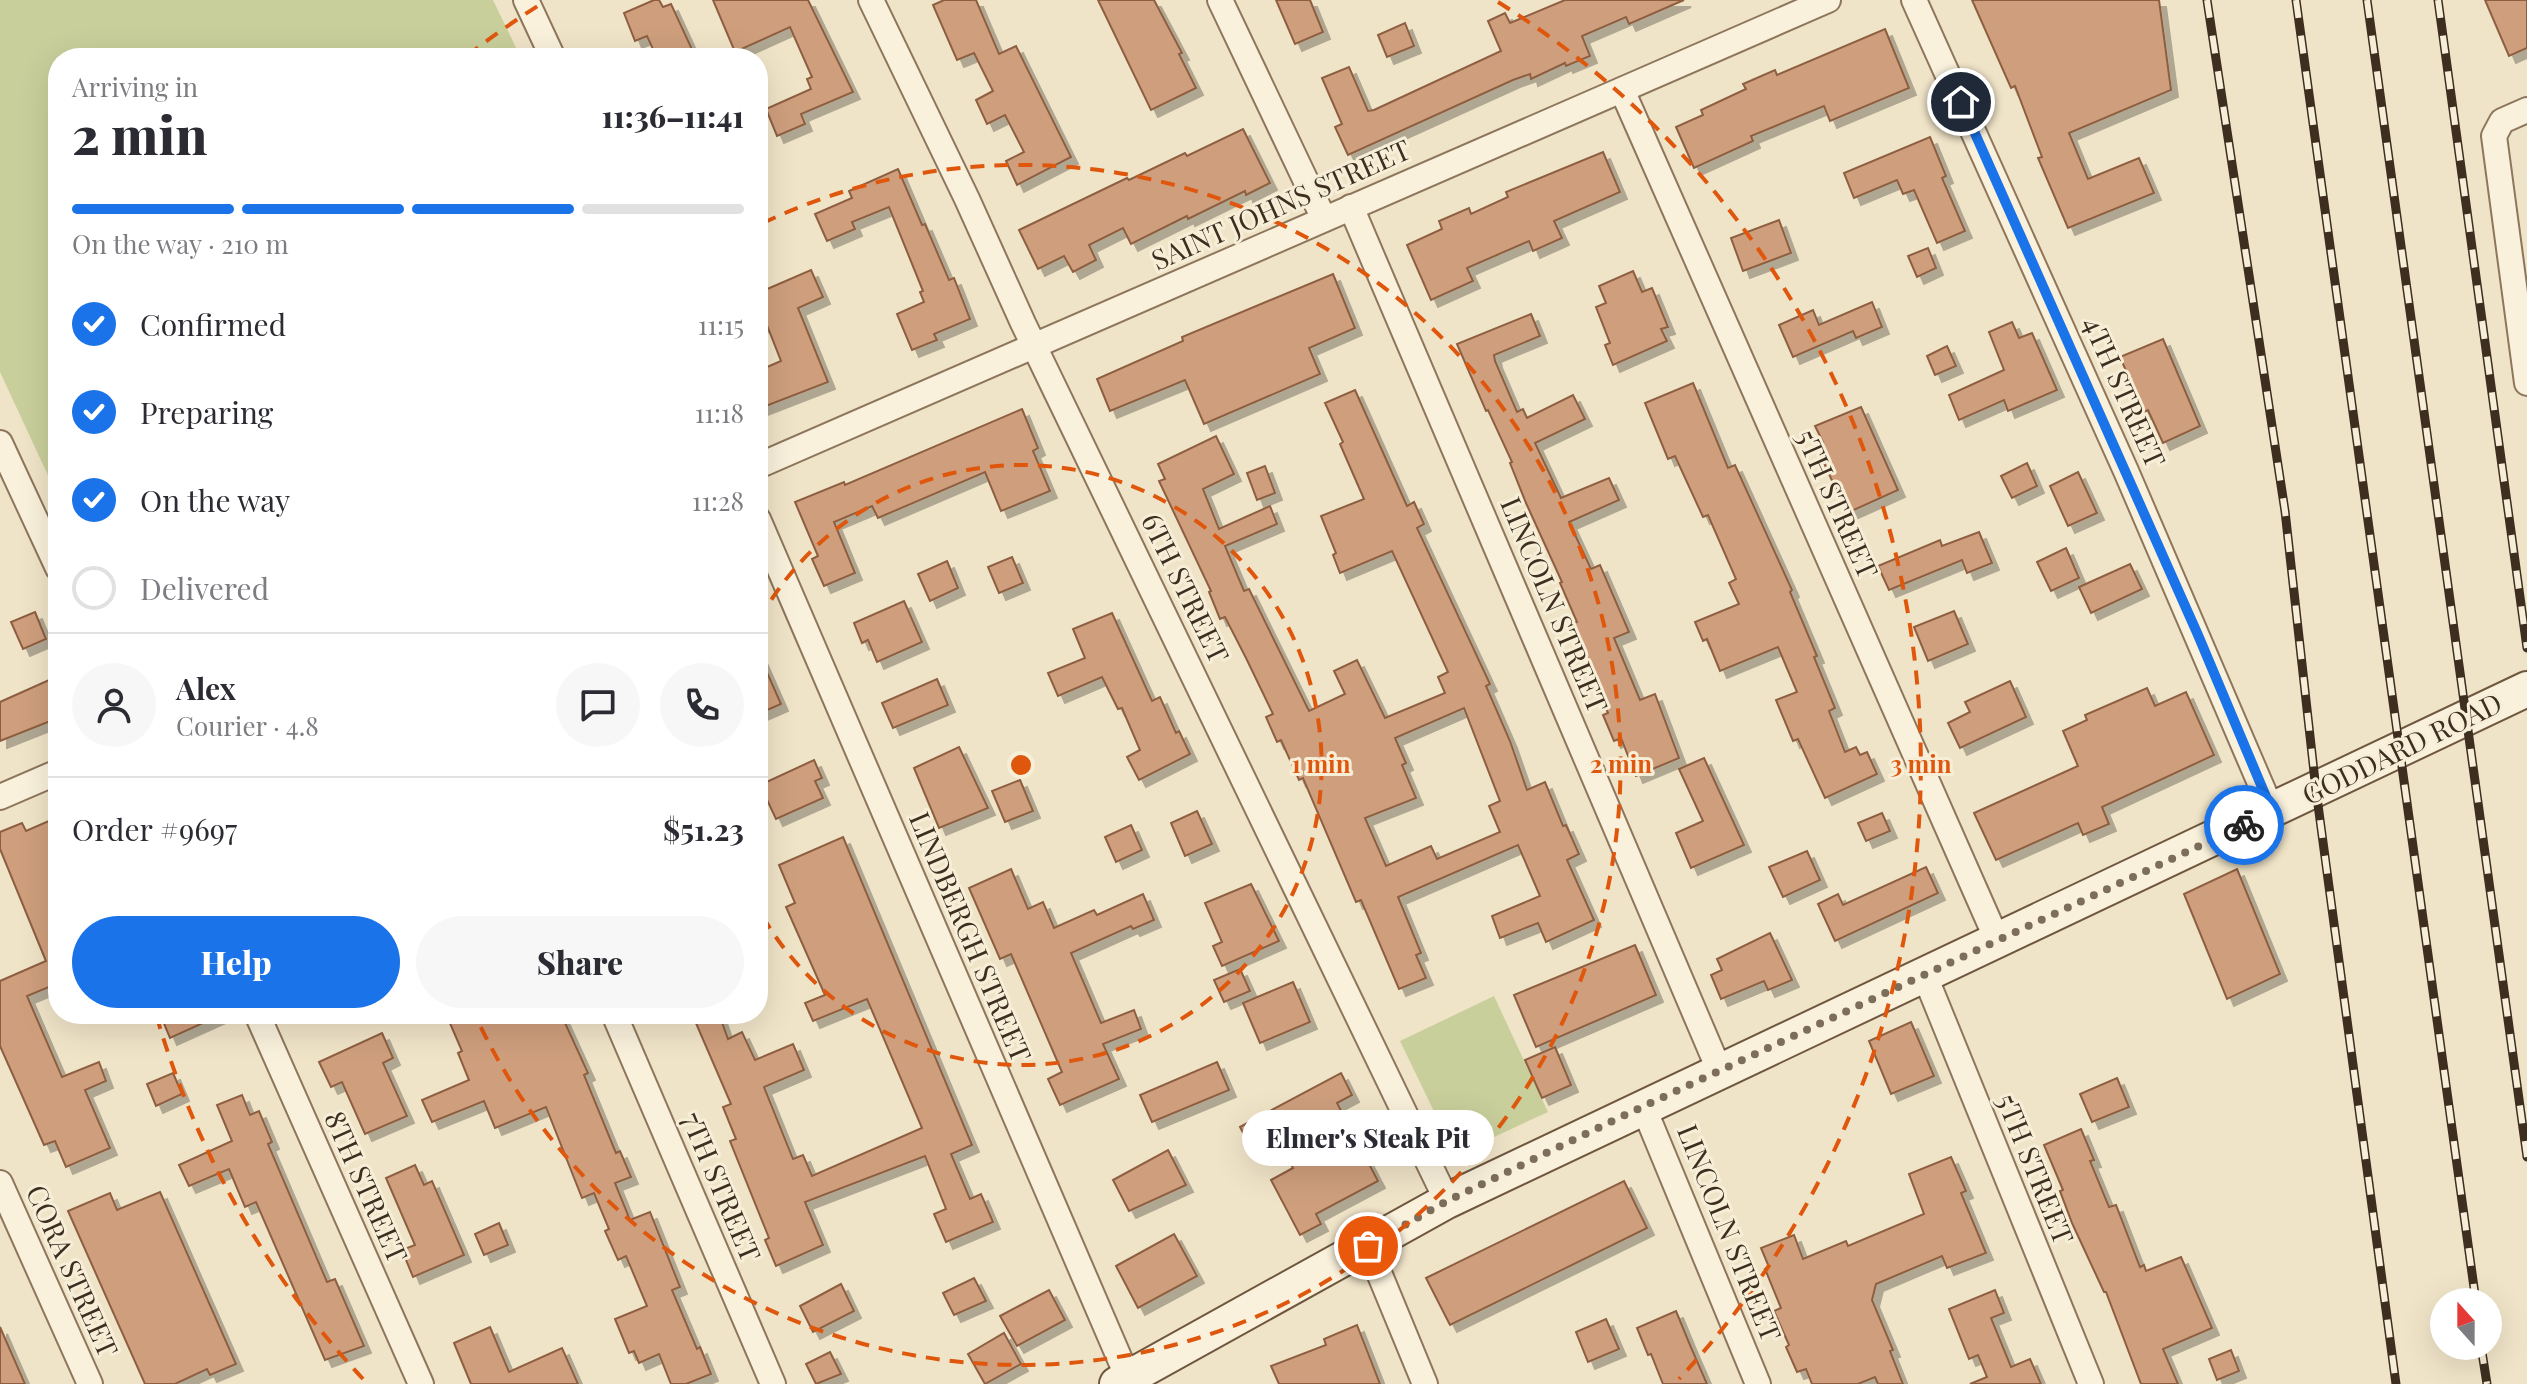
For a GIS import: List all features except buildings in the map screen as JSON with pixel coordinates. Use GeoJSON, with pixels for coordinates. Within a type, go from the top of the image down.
{"type":"FeatureCollection","features":[{"type":"Feature","properties":{"kind":"street"},"geometry":{"type":"LineString","coordinates":[[526,0],[548,48]]}},
{"type":"Feature","properties":{"kind":"street","name":"6TH STREET"},"geometry":{"type":"LineString","coordinates":[[871,0],[1447,1201]]}},
{"type":"Feature","properties":{"kind":"street"},"geometry":{"type":"LineString","coordinates":[[1220,0],[1324,219]]}},
{"type":"Feature","properties":{"kind":"street","name":"SAINT JOHNS STREET"},"geometry":{"type":"LineString","coordinates":[[768,462],[1828,0]]}},
{"type":"Feature","properties":{"kind":"street","name":"4TH STREET"},"geometry":{"type":"LineString","coordinates":[[1914,0],[2101,415],[2272,811]]}},
{"type":"Feature","properties":{"kind":"street","name":"5TH STREET"},"geometry":{"type":"LineString","coordinates":[[1622,90],[1998,942]]}},
{"type":"Feature","properties":{"kind":"street"},"geometry":{"type":"LineString","coordinates":[[2527,110],[2502,121],[2494,136],[2527,383]]}},
{"type":"Feature","properties":{"kind":"street","name":"LINCOLN STREET"},"geometry":{"type":"LineString","coordinates":[[1351,207],[1720,1072]]}},
{"type":"Feature","properties":{"kind":"street"},"geometry":{"type":"LineString","coordinates":[[0,443],[48,546]]}},
{"type":"Feature","properties":{"kind":"street","name":"LINDBERGH STREET"},"geometry":{"type":"LineString","coordinates":[[768,543],[1122,1381]]}},
{"type":"Feature","properties":{"kind":"street","name":"GODDARD ROAD"},"geometry":{"type":"LineString","coordinates":[[1122,1381],[1447,1201],[2527,689]]}},
{"type":"Feature","properties":{"kind":"street"},"geometry":{"type":"LineString","coordinates":[[0,797],[48,776]]}},
{"type":"Feature","properties":{"kind":"street","name":"5TH STREET"},"geometry":{"type":"LineString","coordinates":[[1925,976],[2091,1384]]}},
{"type":"Feature","properties":{"kind":"street","name":"8TH STREET"},"geometry":{"type":"LineString","coordinates":[[261,1024],[421,1384]]}},
{"type":"Feature","properties":{"kind":"street","name":"7TH STREET"},"geometry":{"type":"LineString","coordinates":[[618,1024],[773,1384]]}},
{"type":"Feature","properties":{"kind":"street","name":"LINCOLN STREET"},"geometry":{"type":"LineString","coordinates":[[1643,1106],[1758,1384]]}},
{"type":"Feature","properties":{"kind":"street","name":"CORA STREET"},"geometry":{"type":"LineString","coordinates":[[0,1183],[90,1384]]}},
{"type":"Feature","properties":{"kind":"street"},"geometry":{"type":"LineString","coordinates":[[1368,1246],[1425,1384]]}},
{"type":"Feature","properties":{"kind":"green space"},"geometry":{"type":"Polygon","coordinates":[[[0,0],[493,0],[516,48],[48,48],[48,475],[0,372],[0,0]]]}},
{"type":"Feature","properties":{"kind":"green space"},"geometry":{"type":"Polygon","coordinates":[[[1494,996],[1548,1112],[1455,1155],[1400,1041],[1494,996]]]}},
{"type":"Feature","properties":{"kind":"railway"},"geometry":{"type":"LineString","coordinates":[[2207,0],[2285,511],[2316,790],[2396,1384]]}},
{"type":"Feature","properties":{"kind":"railway"},"geometry":{"type":"LineString","coordinates":[[2296,0],[2474,1288]]}},
{"type":"Feature","properties":{"kind":"railway"},"geometry":{"type":"LineString","coordinates":[[2367,0],[2527,1157]]}},
{"type":"Feature","properties":{"kind":"railway"},"geometry":{"type":"LineString","coordinates":[[2438,0],[2527,648]]}},
{"type":"Feature","properties":{"kind":"railway"},"geometry":{"type":"LineString","coordinates":[[2483,1360],[2487,1384]]}},
{"type":"Feature","properties":{"kind":"way so far"},"geometry":{"type":"LineString","coordinates":[[1368,1246],[1447,1201],[1625,1115],[2244,825]]}},
{"type":"Feature","properties":{"kind":"place","name":"Elmer's Steak Pit"},"geometry":{"type":"Point","coordinates":[1368,1246]}},
{"type":"Feature","properties":{"kind":"route"},"geometry":{"type":"LineString","coordinates":[[1961,102],[2198,635],[2272,811],[2244,825]]}}]}
